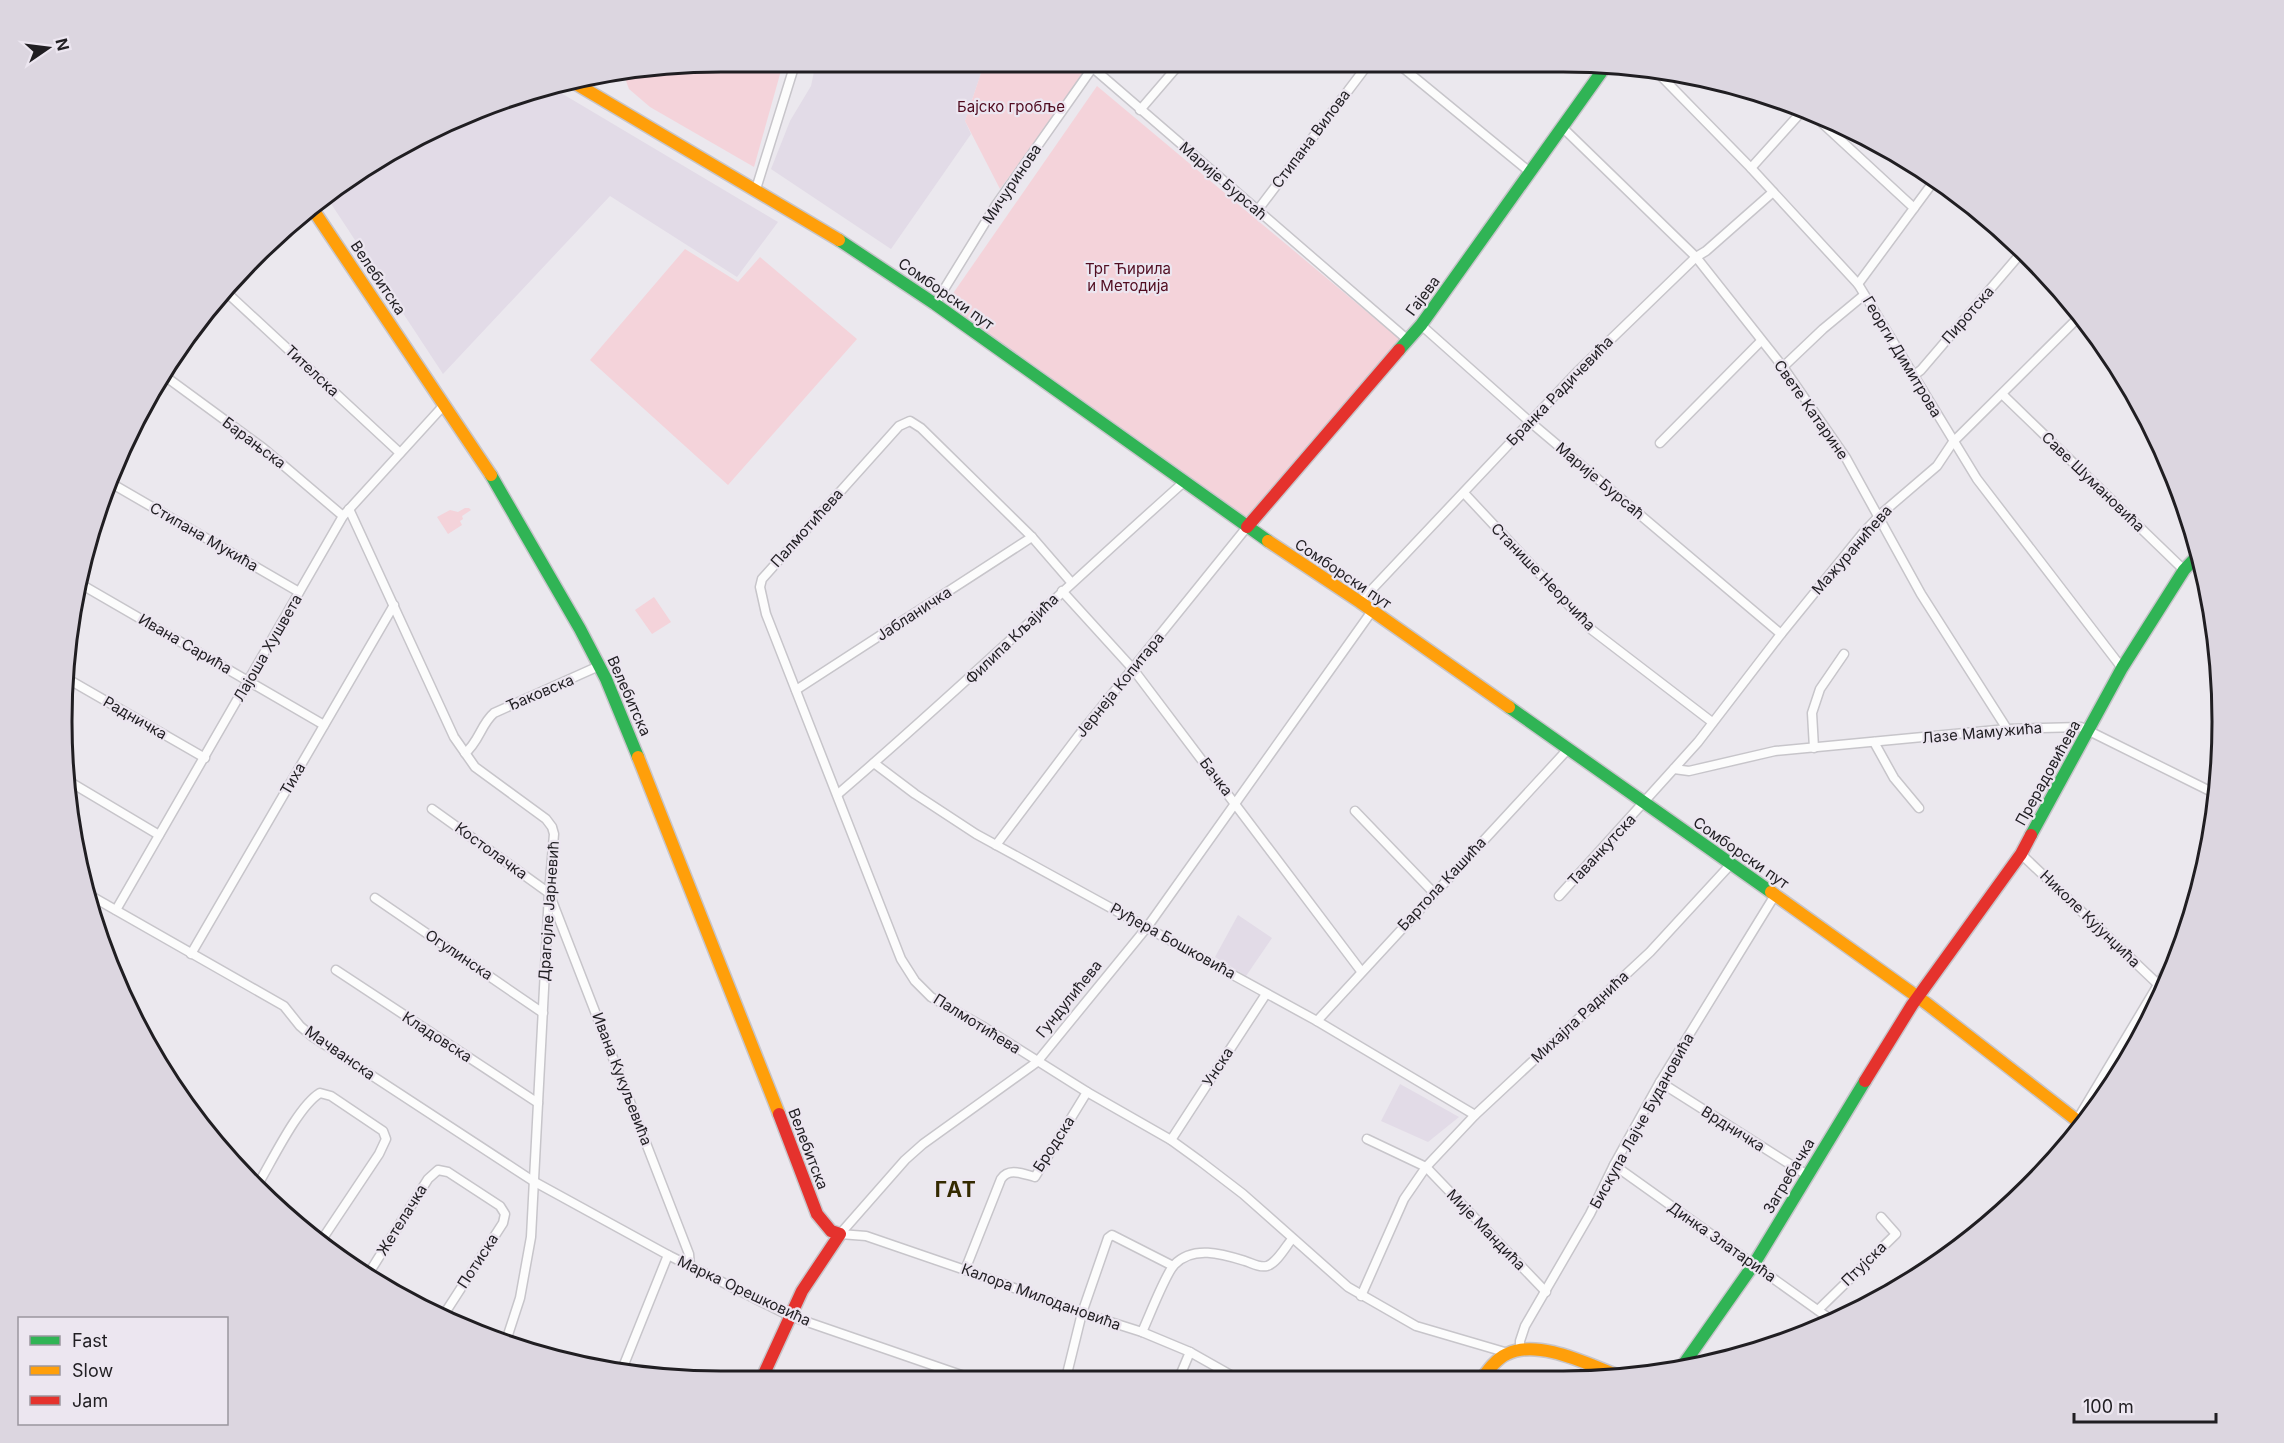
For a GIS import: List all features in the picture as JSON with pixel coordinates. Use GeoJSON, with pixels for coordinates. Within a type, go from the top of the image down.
{"type":"FeatureCollection","features":[{"type":"Feature","properties":{"kind":"main road","name":"Гајева"},"geometry":{"type":"LineString","coordinates":[[1247,527],[1421,325],[1601,73]]}},
{"type":"Feature","properties":{"kind":"main road","name":"Сомборски пут"},"geometry":{"type":"LineString","coordinates":[[582,87],[843,242],[935,304],[1247,527],[1360,602],[1569,748],[1918,997],[2076,1120]]}},
{"type":"Feature","properties":{"kind":"main road","name":"Велебитска"},"geometry":{"type":"LineString","coordinates":[[316,214],[446,404],[493,478],[580,629],[627,726],[817,1214],[831,1231],[840,1234]]}},
{"type":"Feature","properties":{"kind":"main road","name":"Прерадовићева"},"geometry":{"type":"LineString","coordinates":[[1918,997],[2021,854],[2122,668],[2192,561]]}},
{"type":"Feature","properties":{"kind":"main road","name":"Загребачка"},"geometry":{"type":"LineString","coordinates":[[1687,1359],[1754,1264],[1806,1175],[1918,997]]}},
{"type":"Feature","properties":{"kind":"main road","name":"Гундулићева"},"geometry":{"type":"LineString","coordinates":[[765,1371],[802,1291],[840,1234]]}},
{"type":"Feature","properties":{"kind":"main road"},"geometry":{"type":"LineString","coordinates":[[1489,1371],[1499,1359],[1514,1352],[1546,1351],[1602,1370]]}},
{"type":"Feature","properties":{"kind":"street"},"geometry":{"type":"LineString","coordinates":[[756,189],[792,72]]}},
{"type":"Feature","properties":{"kind":"street","name":"Мичуринова"},"geometry":{"type":"LineString","coordinates":[[935,304],[996,205],[1090,72]]}},
{"type":"Feature","properties":{"kind":"street","name":"Марије Бурсаћ"},"geometry":{"type":"LineString","coordinates":[[1097,72],[1408,340]]}},
{"type":"Feature","properties":{"kind":"street"},"geometry":{"type":"LineString","coordinates":[[1140,110],[1173,72]]}},
{"type":"Feature","properties":{"kind":"street","name":"Стипана Вилова"},"geometry":{"type":"LineString","coordinates":[[1257,211],[1362,72]]}},
{"type":"Feature","properties":{"kind":"street"},"geometry":{"type":"LineString","coordinates":[[1408,72],[1531,173]]}},
{"type":"Feature","properties":{"kind":"street","name":"Георги Димитрова"},"geometry":{"type":"LineString","coordinates":[[1665,81],[1751,168],[1858,284],[1977,479],[2122,668]]}},
{"type":"Feature","properties":{"kind":"street"},"geometry":{"type":"LineString","coordinates":[[1751,168],[1798,116]]}},
{"type":"Feature","properties":{"kind":"street","name":"Свете Катарине"},"geometry":{"type":"LineString","coordinates":[[1563,128],[1696,257],[1783,367],[1846,458],[1877,518],[1921,594],[2007,729]]}},
{"type":"Feature","properties":{"kind":"street"},"geometry":{"type":"LineString","coordinates":[[1829,129],[1914,208]]}},
{"type":"Feature","properties":{"kind":"street"},"geometry":{"type":"LineString","coordinates":[[1858,284],[1930,186]]}},
{"type":"Feature","properties":{"kind":"street","name":"Бранка Радичевића"},"geometry":{"type":"LineString","coordinates":[[1360,602],[1576,372],[1696,257],[1706,251],[1773,192]]}},
{"type":"Feature","properties":{"kind":"street","name":"Пиротска"},"geometry":{"type":"LineString","coordinates":[[1913,376],[1921,370],[2017,258]]}},
{"type":"Feature","properties":{"kind":"street"},"geometry":{"type":"LineString","coordinates":[[1783,367],[1823,329],[1864,295]]}},
{"type":"Feature","properties":{"kind":"street","name":"Тителска"},"geometry":{"type":"LineString","coordinates":[[231,296],[400,453]]}},
{"type":"Feature","properties":{"kind":"street","name":"Мажуранићева"},"geometry":{"type":"LineString","coordinates":[[1645,803],[1877,518],[1937,466],[1953,442],[2074,322]]}},
{"type":"Feature","properties":{"kind":"street","name":"Марије Бурсаћ"},"geometry":{"type":"LineString","coordinates":[[1421,325],[1529,421],[1781,634]]}},
{"type":"Feature","properties":{"kind":"street"},"geometry":{"type":"LineString","coordinates":[[1660,443],[1761,341]]}},
{"type":"Feature","properties":{"kind":"street","name":"Барањска"},"geometry":{"type":"LineString","coordinates":[[170,380],[346,513]]}},
{"type":"Feature","properties":{"kind":"street","name":"Саве Шумановића"},"geometry":{"type":"LineString","coordinates":[[2002,394],[2184,570]]}},
{"type":"Feature","properties":{"kind":"street","name":"Лајоша Хушвета"},"geometry":{"type":"LineString","coordinates":[[116,910],[346,513],[446,404]]}},
{"type":"Feature","properties":{"kind":"street","name":"Палмотићева"},"geometry":{"type":"LineString","coordinates":[[1032,537],[921,428],[910,421],[899,426],[762,579],[760,587],[766,614],[901,959],[915,981],[931,997],[1171,1140],[1243,1194],[1292,1239],[1361,1296],[1416,1326],[1514,1352]]}},
{"type":"Feature","properties":{"kind":"street","name":"Филипа Кљајића"},"geometry":{"type":"LineString","coordinates":[[838,794],[974,676],[1071,582],[1185,481]]}},
{"type":"Feature","properties":{"kind":"street","name":"Стипана Мукића"},"geometry":{"type":"LineString","coordinates":[[116,486],[299,592]]}},
{"type":"Feature","properties":{"kind":"street","name":"Станише Неорчића"},"geometry":{"type":"LineString","coordinates":[[1464,493],[1592,630],[1712,722]]}},
{"type":"Feature","properties":{"kind":"street","name":"Драгојле Јарневић"},"geometry":{"type":"LineString","coordinates":[[346,513],[394,605],[442,712],[465,753],[475,767],[546,819],[552,827],[555,838],[549,893],[531,1237],[520,1298],[508,1335]]}},
{"type":"Feature","properties":{"kind":"street","name":"Јернеја Копитара"},"geometry":{"type":"LineString","coordinates":[[996,845],[1035,791],[1247,527]]}},
{"type":"Feature","properties":{"kind":"street"},"geometry":{"type":"LineString","coordinates":[[1032,537],[1071,582]]}},
{"type":"Feature","properties":{"kind":"street","name":"Јабланичка"},"geometry":{"type":"LineString","coordinates":[[796,690],[1032,537]]}},
{"type":"Feature","properties":{"kind":"street","name":"Ивана Сарића"},"geometry":{"type":"LineString","coordinates":[[86,587],[324,725]]}},
{"type":"Feature","properties":{"kind":"street","name":"Бачка"},"geometry":{"type":"LineString","coordinates":[[1062,591],[1133,669],[1361,971]]}},
{"type":"Feature","properties":{"kind":"street","name":"Тиха"},"geometry":{"type":"LineString","coordinates":[[192,954],[394,605]]}},
{"type":"Feature","properties":{"kind":"street","name":"Гундулићева"},"geometry":{"type":"LineString","coordinates":[[840,1234],[905,1160],[923,1144],[1037,1062],[1148,926],[1372,611]]}},
{"type":"Feature","properties":{"kind":"street"},"geometry":{"type":"LineString","coordinates":[[1814,748],[1812,713],[1820,689],[1844,654]]}},
{"type":"Feature","properties":{"kind":"street","name":"Ђаковска"},"geometry":{"type":"LineString","coordinates":[[465,753],[474,744],[484,723],[494,713],[599,666]]}},
{"type":"Feature","properties":{"kind":"street","name":"Радничка"},"geometry":{"type":"LineString","coordinates":[[73,682],[205,758]]}},
{"type":"Feature","properties":{"kind":"street","name":"Лазе Мамужића"},"geometry":{"type":"LineString","coordinates":[[1674,769],[1689,771],[1776,751],[2007,729],[2081,727],[2089,730]]}},
{"type":"Feature","properties":{"kind":"street"},"geometry":{"type":"LineString","coordinates":[[2089,730],[2208,790]]}},
{"type":"Feature","properties":{"kind":"street"},"geometry":{"type":"LineString","coordinates":[[1874,742],[1894,778],[1919,808]]}},
{"type":"Feature","properties":{"kind":"street","name":"Бартола Кашића"},"geometry":{"type":"LineString","coordinates":[[1317,1021],[1569,748]]}},
{"type":"Feature","properties":{"kind":"street","name":"Руђера Бошковића"},"geometry":{"type":"LineString","coordinates":[[874,763],[950,818],[996,845],[1148,926],[1317,1021],[1475,1115]]}},
{"type":"Feature","properties":{"kind":"street"},"geometry":{"type":"LineString","coordinates":[[76,785],[159,835]]}},
{"type":"Feature","properties":{"kind":"street","name":"Таванкутска"},"geometry":{"type":"LineString","coordinates":[[1559,896],[1645,803]]}},
{"type":"Feature","properties":{"kind":"street","name":"Костолачка"},"geometry":{"type":"LineString","coordinates":[[432,809],[549,893]]}},
{"type":"Feature","properties":{"kind":"street"},"geometry":{"type":"LineString","coordinates":[[1355,811],[1434,893]]}},
{"type":"Feature","properties":{"kind":"street","name":"Николе Кујунџића"},"geometry":{"type":"LineString","coordinates":[[2021,854],[2157,983]]}},
{"type":"Feature","properties":{"kind":"street","name":"Михајла Раднића"},"geometry":{"type":"LineString","coordinates":[[1361,1296],[1404,1199],[1426,1167],[1475,1115],[1650,952],[1731,864]]}},
{"type":"Feature","properties":{"kind":"street","name":"Ивана Кукуљевића"},"geometry":{"type":"LineString","coordinates":[[549,893],[682,1234],[689,1254],[690,1266]]}},
{"type":"Feature","properties":{"kind":"street","name":"Бискупа Лајче Будановића"},"geometry":{"type":"LineString","coordinates":[[1514,1352],[1526,1326],[1590,1214],[1660,1082],[1775,895]]}},
{"type":"Feature","properties":{"kind":"street","name":"Огулинска"},"geometry":{"type":"LineString","coordinates":[[375,898],[543,1013]]}},
{"type":"Feature","properties":{"kind":"street","name":"Мачванска"},"geometry":{"type":"LineString","coordinates":[[97,899],[284,1006],[300,1026],[313,1037],[533,1181]]}},
{"type":"Feature","properties":{"kind":"street"},"geometry":{"type":"LineString","coordinates":[[548,933],[555,929],[564,932]]}},
{"type":"Feature","properties":{"kind":"street","name":"Кладовска"},"geometry":{"type":"LineString","coordinates":[[336,970],[538,1103]]}},
{"type":"Feature","properties":{"kind":"street","name":"Унска"},"geometry":{"type":"LineString","coordinates":[[1171,1140],[1266,994]]}},
{"type":"Feature","properties":{"kind":"street","name":"Врдничка"},"geometry":{"type":"LineString","coordinates":[[1660,1082],[1806,1175]]}},
{"type":"Feature","properties":{"kind":"street","name":"Бродска"},"geometry":{"type":"LineString","coordinates":[[965,1270],[1005,1173],[1010,1171],[1035,1177],[1087,1092]]}},
{"type":"Feature","properties":{"kind":"street"},"geometry":{"type":"LineString","coordinates":[[261,1180],[310,1101],[320,1093],[327,1094],[376,1125],[386,1135],[379,1154],[324,1236]]}},
{"type":"Feature","properties":{"kind":"street"},"geometry":{"type":"LineString","coordinates":[[1367,1139],[1426,1167]]}},
{"type":"Feature","properties":{"kind":"street","name":"Динка Златарића"},"geometry":{"type":"LineString","coordinates":[[1614,1165],[1825,1315]]}},
{"type":"Feature","properties":{"kind":"street","name":"Мије Мандића"},"geometry":{"type":"LineString","coordinates":[[1426,1167],[1546,1292]]}},
{"type":"Feature","properties":{"kind":"street","name":"Жетелачка"},"geometry":{"type":"LineString","coordinates":[[372,1269],[428,1179],[438,1170]]}},
{"type":"Feature","properties":{"kind":"street","name":"Потиска"},"geometry":{"type":"LineString","coordinates":[[438,1170],[448,1172],[500,1206],[505,1214],[503,1223],[447,1310]]}},
{"type":"Feature","properties":{"kind":"street","name":"Марка Орешковића"},"geometry":{"type":"LineString","coordinates":[[533,1181],[668,1255],[790,1316],[950,1371]]}},
{"type":"Feature","properties":{"kind":"street","name":"Птујска"},"geometry":{"type":"LineString","coordinates":[[1818,1310],[1896,1234],[1881,1217]]}},
{"type":"Feature","properties":{"kind":"street","name":"Калора Милодановића"},"geometry":{"type":"LineString","coordinates":[[840,1234],[866,1236],[1142,1332],[1190,1352],[1224,1371]]}},
{"type":"Feature","properties":{"kind":"street"},"geometry":{"type":"LineString","coordinates":[[1068,1371],[1082,1313],[1108,1238],[1112,1234],[1173,1266]]}},
{"type":"Feature","properties":{"kind":"street"},"geometry":{"type":"LineString","coordinates":[[1142,1332],[1173,1266],[1184,1257],[1202,1252],[1222,1253],[1260,1267],[1268,1266],[1292,1239]]}},
{"type":"Feature","properties":{"kind":"street"},"geometry":{"type":"LineString","coordinates":[[625,1363],[668,1255]]}},
{"type":"Feature","properties":{"kind":"street"},"geometry":{"type":"LineString","coordinates":[[1182,1371],[1190,1352]]}},
{"type":"Feature","properties":{"kind":"shaded area"},"geometry":{"type":"Polygon","coordinates":[[[814,72],[981,72],[965,121],[971,134],[891,249],[771,169],[790,121],[811,86],[814,72]]]}},
{"type":"Feature","properties":{"kind":"shaded area"},"geometry":{"type":"Polygon","coordinates":[[[560,92],[778,222],[737,277],[610,196],[443,374],[330,203],[397,159],[473,121],[560,92]]]}},
{"type":"Feature","properties":{"kind":"shaded area"},"geometry":{"type":"Polygon","coordinates":[[[1238,915],[1272,938],[1246,976],[1215,957],[1238,915]]]}},
{"type":"Feature","properties":{"kind":"shaded area"},"geometry":{"type":"Polygon","coordinates":[[[1400,1084],[1459,1117],[1428,1142],[1381,1121],[1400,1084]]]}},
{"type":"Feature","properties":{"kind":"green space"},"geometry":{"type":"Polygon","coordinates":[[[781,72],[754,167],[650,107],[629,89],[626,80],[679,73],[781,72]]]}},
{"type":"Feature","properties":{"kind":"green space","name":"Бајско гробље"},"geometry":{"type":"Polygon","coordinates":[[[981,72],[1086,72],[1000,189],[965,121],[981,72]]]}},
{"type":"Feature","properties":{"kind":"green space","name":"Трг Ћирила и Методија"},"geometry":{"type":"Polygon","coordinates":[[[1097,86],[1403,342],[1248,520],[945,305],[1097,86]]]}},
{"type":"Feature","properties":{"kind":"green space"},"geometry":{"type":"Polygon","coordinates":[[[685,249],[738,282],[760,257],[857,339],[728,485],[590,360],[685,249]]]}},
{"type":"Feature","properties":{"kind":"green space"},"geometry":{"type":"Polygon","coordinates":[[[465,508],[471,510],[462,516],[463,519],[460,521],[462,525],[448,534],[437,517],[450,510],[458,512],[465,508]]]}},
{"type":"Feature","properties":{"kind":"green space"},"geometry":{"type":"Polygon","coordinates":[[[654,597],[671,622],[652,634],[635,610],[654,597]]]}},
{"type":"Feature","properties":{"kind":"traffic: fast"},"geometry":{"type":"LineString","coordinates":[[1399,350],[1421,325],[1601,73]]}},
{"type":"Feature","properties":{"kind":"traffic: fast"},"geometry":{"type":"LineString","coordinates":[[839,240],[935,304],[1268,541]]}},
{"type":"Feature","properties":{"kind":"traffic: fast"},"geometry":{"type":"LineString","coordinates":[[491,475],[580,629],[606,679],[638,757]]}},
{"type":"Feature","properties":{"kind":"traffic: fast"},"geometry":{"type":"LineString","coordinates":[[2031,835],[2122,668],[2184,570],[2192,561]]}},
{"type":"Feature","properties":{"kind":"traffic: fast"},"geometry":{"type":"LineString","coordinates":[[1509,707],[1771,892]]}},
{"type":"Feature","properties":{"kind":"traffic: fast"},"geometry":{"type":"LineString","coordinates":[[1687,1359],[1754,1264],[1865,1081]]}},
{"type":"Feature","properties":{"kind":"traffic: slow"},"geometry":{"type":"LineString","coordinates":[[582,87],[839,240]]}},
{"type":"Feature","properties":{"kind":"traffic: slow"},"geometry":{"type":"LineString","coordinates":[[316,214],[491,475]]}},
{"type":"Feature","properties":{"kind":"traffic: slow"},"geometry":{"type":"LineString","coordinates":[[1268,541],[1360,602],[1509,707]]}},
{"type":"Feature","properties":{"kind":"traffic: slow"},"geometry":{"type":"LineString","coordinates":[[638,757],[779,1114]]}},
{"type":"Feature","properties":{"kind":"traffic: slow"},"geometry":{"type":"LineString","coordinates":[[1771,892],[1926,1003],[2076,1120]]}},
{"type":"Feature","properties":{"kind":"traffic: slow"},"geometry":{"type":"LineString","coordinates":[[1488,1371],[1507,1354],[1534,1349],[1565,1355],[1604,1370]]}},
{"type":"Feature","properties":{"kind":"traffic: jam"},"geometry":{"type":"LineString","coordinates":[[1247,527],[1399,350]]}},
{"type":"Feature","properties":{"kind":"traffic: jam"},"geometry":{"type":"LineString","coordinates":[[1865,1081],[1912,1005],[2021,854],[2031,835]]}},
{"type":"Feature","properties":{"kind":"traffic: jam"},"geometry":{"type":"LineString","coordinates":[[765,1371],[802,1291],[840,1234],[831,1231],[817,1214],[779,1114]]}},
{"type":"Feature","properties":{"kind":"district","name":"ГАТ"},"geometry":{"type":"Point","coordinates":[956,1190]}}]}
